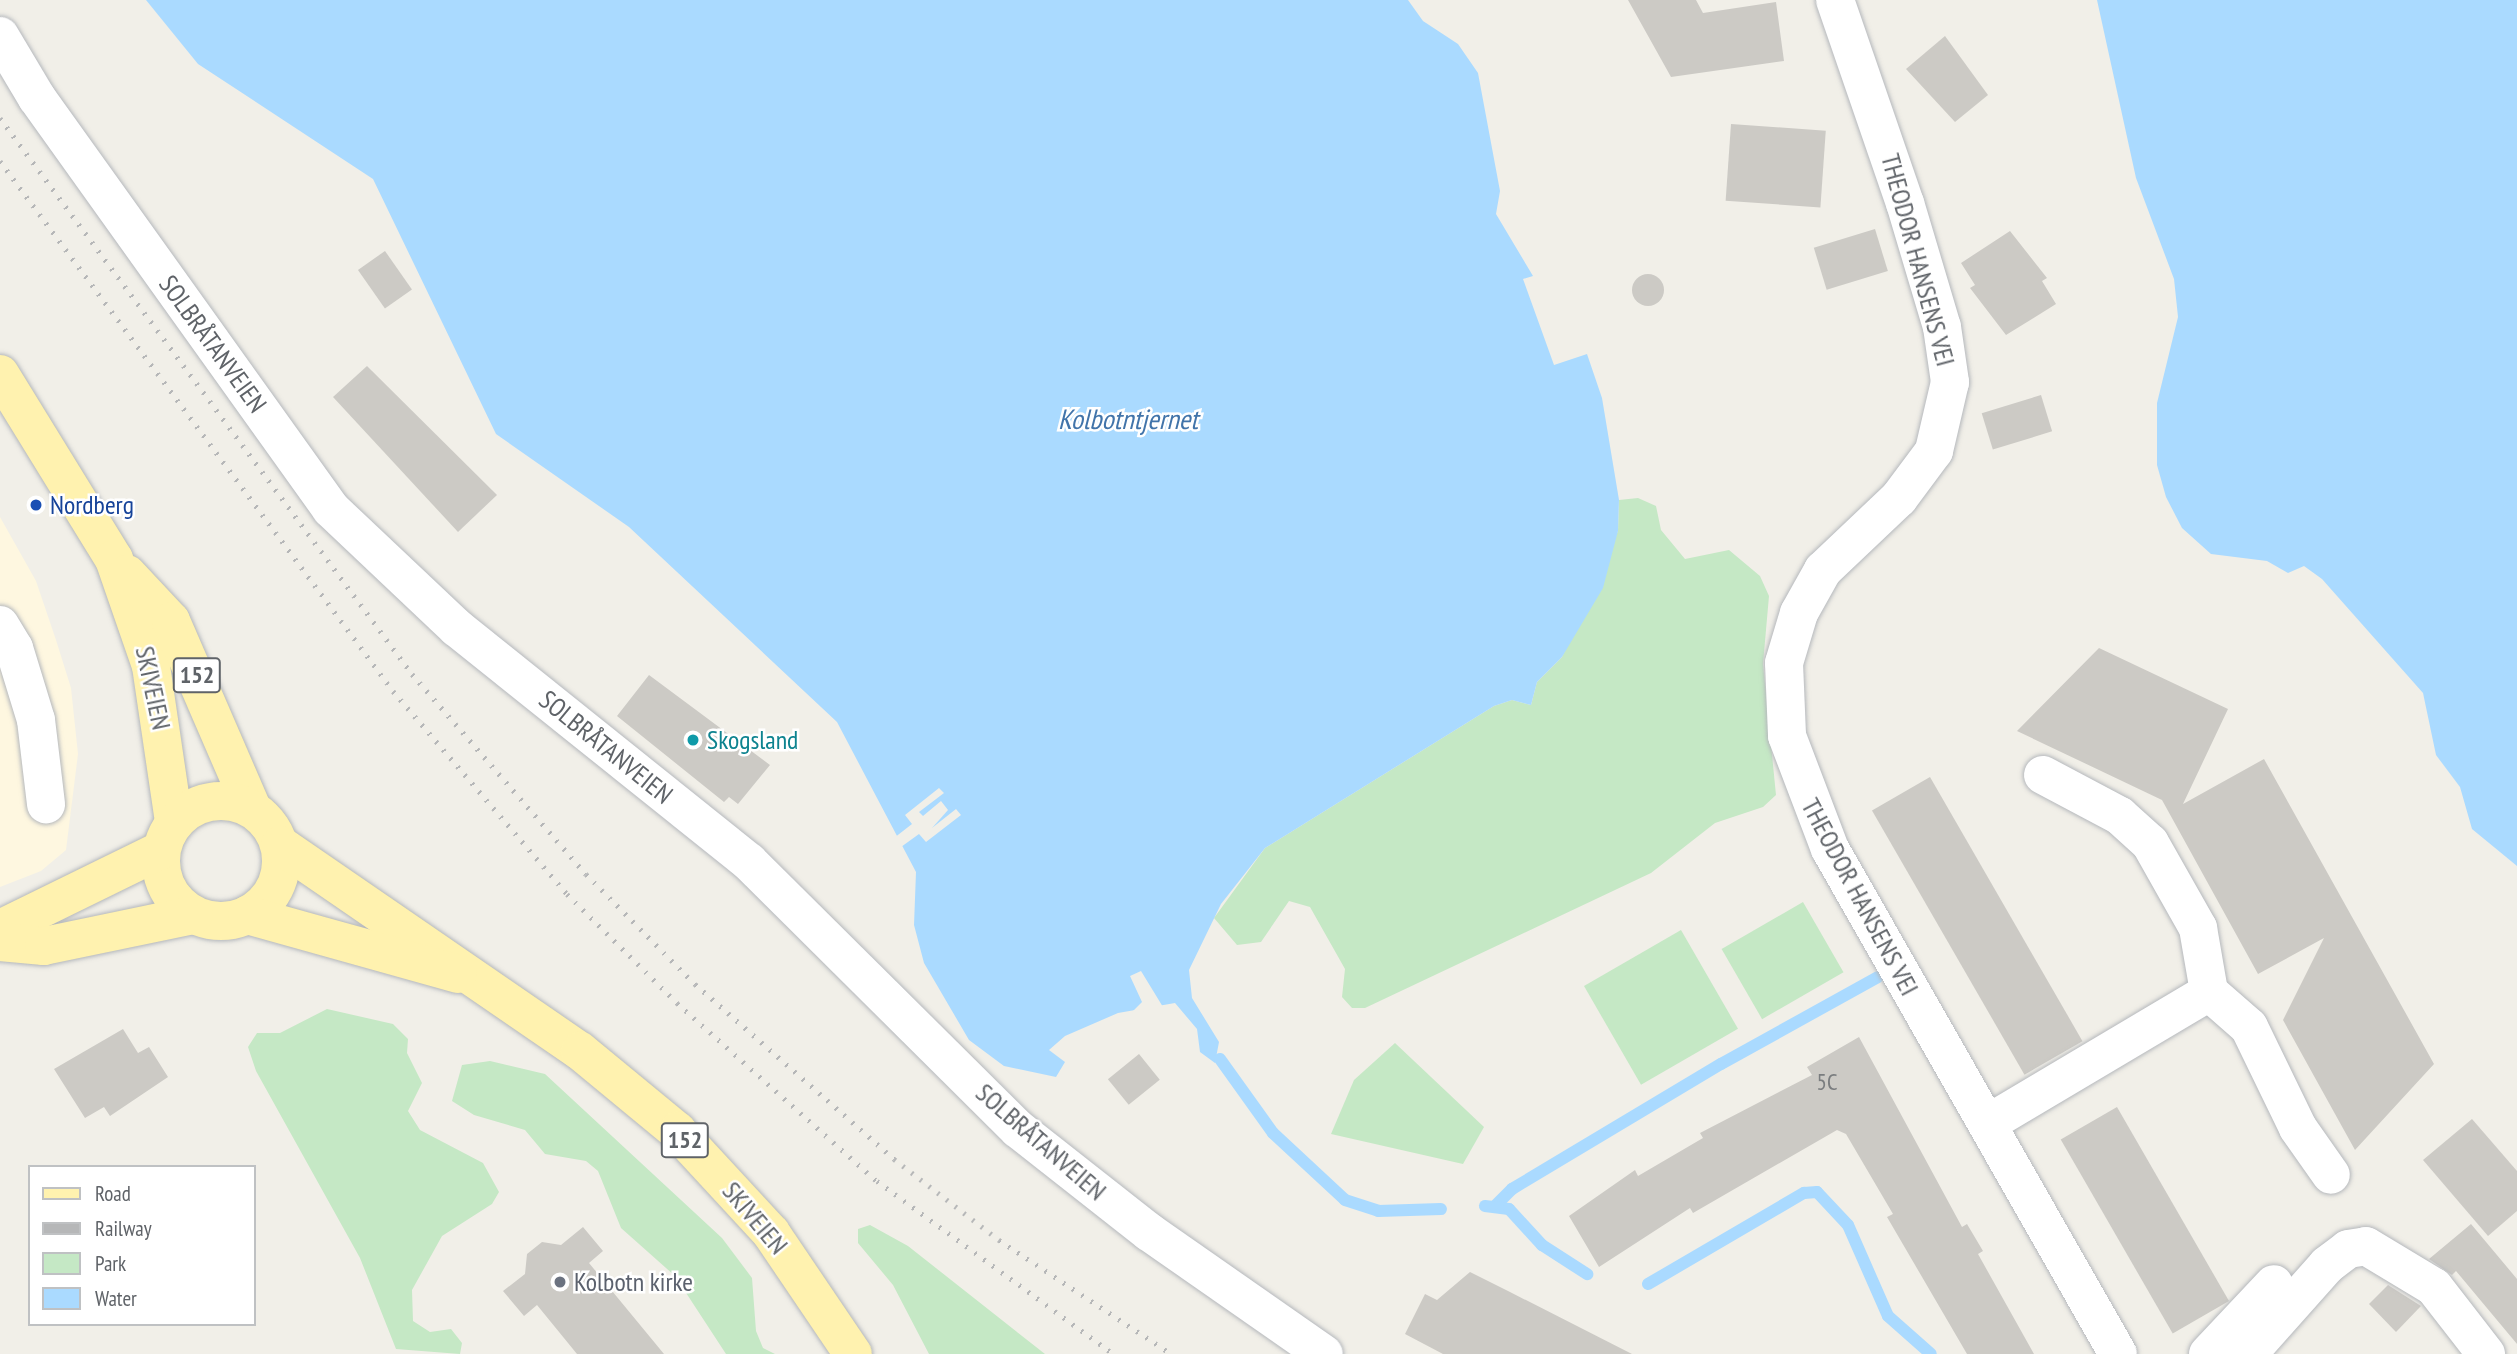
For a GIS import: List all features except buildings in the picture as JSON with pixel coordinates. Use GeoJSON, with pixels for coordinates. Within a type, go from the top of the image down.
{"type":"FeatureCollection","features":[{"type":"Feature","properties":{"kind":"main road","name":"SKIVEIEN"},"geometry":{"type":"LineString","coordinates":[[0,374],[114,559],[171,621],[252,808]]}},
{"type":"Feature","properties":{"kind":"main road","name":"SKIVEIEN"},"geometry":{"type":"LineString","coordinates":[[114,559],[151,666],[167,836]]}},
{"type":"Feature","properties":{"kind":"main road"},"geometry":{"type":"LineString","coordinates":[[0,929],[167,836],[211,800],[252,808]]}},
{"type":"Feature","properties":{"kind":"main road","name":"152"},"geometry":{"type":"LineString","coordinates":[[252,808],[280,845]]}},
{"type":"Feature","properties":{"kind":"main road","name":"152"},"geometry":{"type":"LineString","coordinates":[[167,836],[167,888],[194,915],[230,921],[247,915]]}},
{"type":"Feature","properties":{"kind":"main road","name":"SKIVEIEN"},"geometry":{"type":"LineString","coordinates":[[280,845],[420,937],[467,976],[580,1051],[677,1131],[771,1233],[853,1354]]}},
{"type":"Feature","properties":{"kind":"main road"},"geometry":{"type":"LineString","coordinates":[[247,915],[276,886],[280,845]]}},
{"type":"Feature","properties":{"kind":"main road"},"geometry":{"type":"LineString","coordinates":[[0,942],[44,946],[194,915]]}},
{"type":"Feature","properties":{"kind":"main road","name":"SKIVEIEN"},"geometry":{"type":"LineString","coordinates":[[247,915],[467,976]]}},
{"type":"Feature","properties":{"kind":"street","name":"THEODOR HANSENS VEI"},"geometry":{"type":"LineString","coordinates":[[1835,0],[1909,215],[1942,327],[1950,382],[1934,451],[1899,498],[1823,570],[1799,613],[1784,663],[1787,736],[1830,849],[2118,1354]]}},
{"type":"Feature","properties":{"kind":"street","name":"SOLBRÅTANVEIEN"},"geometry":{"type":"LineString","coordinates":[[0,36],[37,98],[331,509],[457,628],[749,862],[1018,1129],[1149,1232],[1324,1354]]}},
{"type":"Feature","properties":{"kind":"street"},"geometry":{"type":"LineString","coordinates":[[0,625],[36,720],[46,804]]}},
{"type":"Feature","properties":{"kind":"street"},"geometry":{"type":"LineString","coordinates":[[2043,775],[2120,816],[2150,843],[2198,928],[2209,992],[2249,1027],[2298,1128],[2330,1175]]}},
{"type":"Feature","properties":{"kind":"street"},"geometry":{"type":"LineString","coordinates":[[1987,1124],[2209,992]]}},
{"type":"Feature","properties":{"kind":"street"},"geometry":{"type":"LineString","coordinates":[[2248,1354],[2327,1265],[2347,1249],[2367,1246],[2434,1287],[2486,1354]]}},
{"type":"Feature","properties":{"kind":"street"},"geometry":{"type":"LineString","coordinates":[[2208,1354],[2274,1284]]}},
{"type":"Feature","properties":{"kind":"shaded area"},"geometry":{"type":"Polygon","coordinates":[[[0,517],[36,581],[56,640],[71,688],[78,754],[66,850],[41,871],[0,887],[0,517]]]}},
{"type":"Feature","properties":{"kind":"green space"},"geometry":{"type":"Polygon","coordinates":[[[1638,498],[1656,506],[1661,530],[1685,559],[1729,550],[1760,576],[1769,596],[1763,664],[1776,795],[1763,807],[1715,823],[1651,873],[1365,1008],[1352,1008],[1342,997],[1345,969],[1310,907],[1289,901],[1261,942],[1237,945],[1214,918],[1265,848],[1494,706],[1512,700],[1531,705],[1537,682],[1562,657],[1618,531],[1619,500],[1638,498]]]}},
{"type":"Feature","properties":{"kind":"green space"},"geometry":{"type":"Polygon","coordinates":[[[1803,902],[1844,972],[1762,1019],[1722,949],[1803,902]]]}},
{"type":"Feature","properties":{"kind":"green space"},"geometry":{"type":"Polygon","coordinates":[[[1681,930],[1738,1029],[1641,1085],[1584,986],[1681,930]]]}},
{"type":"Feature","properties":{"kind":"green space"},"geometry":{"type":"Polygon","coordinates":[[[327,1009],[393,1024],[408,1039],[407,1053],[422,1083],[408,1111],[420,1130],[483,1163],[499,1192],[492,1204],[442,1236],[412,1290],[413,1321],[430,1332],[451,1329],[462,1343],[460,1354],[396,1349],[360,1258],[256,1071],[248,1047],[257,1033],[280,1033],[327,1009]]]}},
{"type":"Feature","properties":{"kind":"green space"},"geometry":{"type":"Polygon","coordinates":[[[1395,1043],[1484,1127],[1463,1164],[1331,1134],[1354,1080],[1395,1043]]]}},
{"type":"Feature","properties":{"kind":"green space"},"geometry":{"type":"Polygon","coordinates":[[[490,1061],[545,1074],[722,1238],[752,1278],[756,1331],[763,1348],[775,1354],[726,1354],[675,1276],[621,1228],[598,1171],[586,1161],[545,1154],[525,1130],[474,1115],[452,1101],[462,1065],[490,1061]]]}},
{"type":"Feature","properties":{"kind":"green space"},"geometry":{"type":"Polygon","coordinates":[[[870,1225],[908,1246],[1045,1354],[929,1354],[893,1285],[858,1243],[858,1229],[870,1225]]]}},
{"type":"Feature","properties":{"kind":"water","name":"Kolbotntjernet"},"geometry":{"type":"Polygon","coordinates":[[[146,0],[1408,0],[1423,21],[1458,44],[1478,73],[1500,191],[1496,214],[1533,276],[1523,279],[1554,365],[1587,354],[1602,398],[1619,500],[1618,531],[1603,588],[1562,657],[1537,682],[1531,705],[1512,700],[1494,706],[1265,848],[1221,904],[1189,970],[1192,998],[1219,1042],[1215,1063],[1200,1052],[1197,1029],[1175,1003],[1118,1013],[1065,1036],[1049,1050],[1065,1062],[1056,1077],[1004,1066],[969,1040],[924,963],[914,925],[916,872],[837,722],[629,527],[496,434],[373,179],[198,64],[146,0]]]}},
{"type":"Feature","properties":{"kind":"water"},"geometry":{"type":"Polygon","coordinates":[[[2097,0],[2517,0],[2517,866],[2472,829],[2460,787],[2436,755],[2423,693],[2322,579],[2304,566],[2288,573],[2267,561],[2211,554],[2182,528],[2166,497],[2157,465],[2157,403],[2178,317],[2174,279],[2136,178],[2097,0]]]}},
{"type":"Feature","properties":{"kind":"pier"},"geometry":{"type":"Polygon","coordinates":[[[939,788],[944,793],[919,812],[923,816],[941,801],[948,810],[932,828],[956,809],[961,815],[926,842],[919,834],[901,847],[903,855],[894,838],[912,824],[905,815],[939,788]]]}},
{"type":"Feature","properties":{"kind":"pier"},"geometry":{"type":"Polygon","coordinates":[[[1141,971],[1163,1007],[1130,1014],[1142,1002],[1130,976],[1141,971]]]}},
{"type":"Feature","properties":{"kind":"waterway"},"geometry":{"type":"LineString","coordinates":[[1496,1205],[1512,1189],[1721,1064],[1878,977]]}},
{"type":"Feature","properties":{"kind":"waterway"},"geometry":{"type":"LineString","coordinates":[[1220,1059],[1273,1133],[1345,1200],[1378,1211],[1441,1209]]}},
{"type":"Feature","properties":{"kind":"waterway"},"geometry":{"type":"LineString","coordinates":[[1648,1284],[1804,1193],[1817,1192],[1848,1225],[1888,1316],[1931,1354]]}},
{"type":"Feature","properties":{"kind":"waterway"},"geometry":{"type":"LineString","coordinates":[[1485,1206],[1509,1209],[1542,1245],[1587,1274]]}},
{"type":"Feature","properties":{"kind":"railway"},"geometry":{"type":"LineString","coordinates":[[0,118],[412,674],[586,874],[695,984],[894,1159],[999,1240],[1171,1354]]}},
{"type":"Feature","properties":{"kind":"railway"},"geometry":{"type":"LineString","coordinates":[[0,161],[393,691],[567,894],[677,1003],[877,1181],[1113,1354]]}},
{"type":"Feature","properties":{"kind":"place","name":"Nordberg"},"geometry":{"type":"Point","coordinates":[36,505]}},
{"type":"Feature","properties":{"kind":"place","name":"Skogsland"},"geometry":{"type":"Point","coordinates":[693,740]}},
{"type":"Feature","properties":{"kind":"place","name":"Kolbotn kirke"},"geometry":{"type":"Point","coordinates":[560,1282]}}]}
